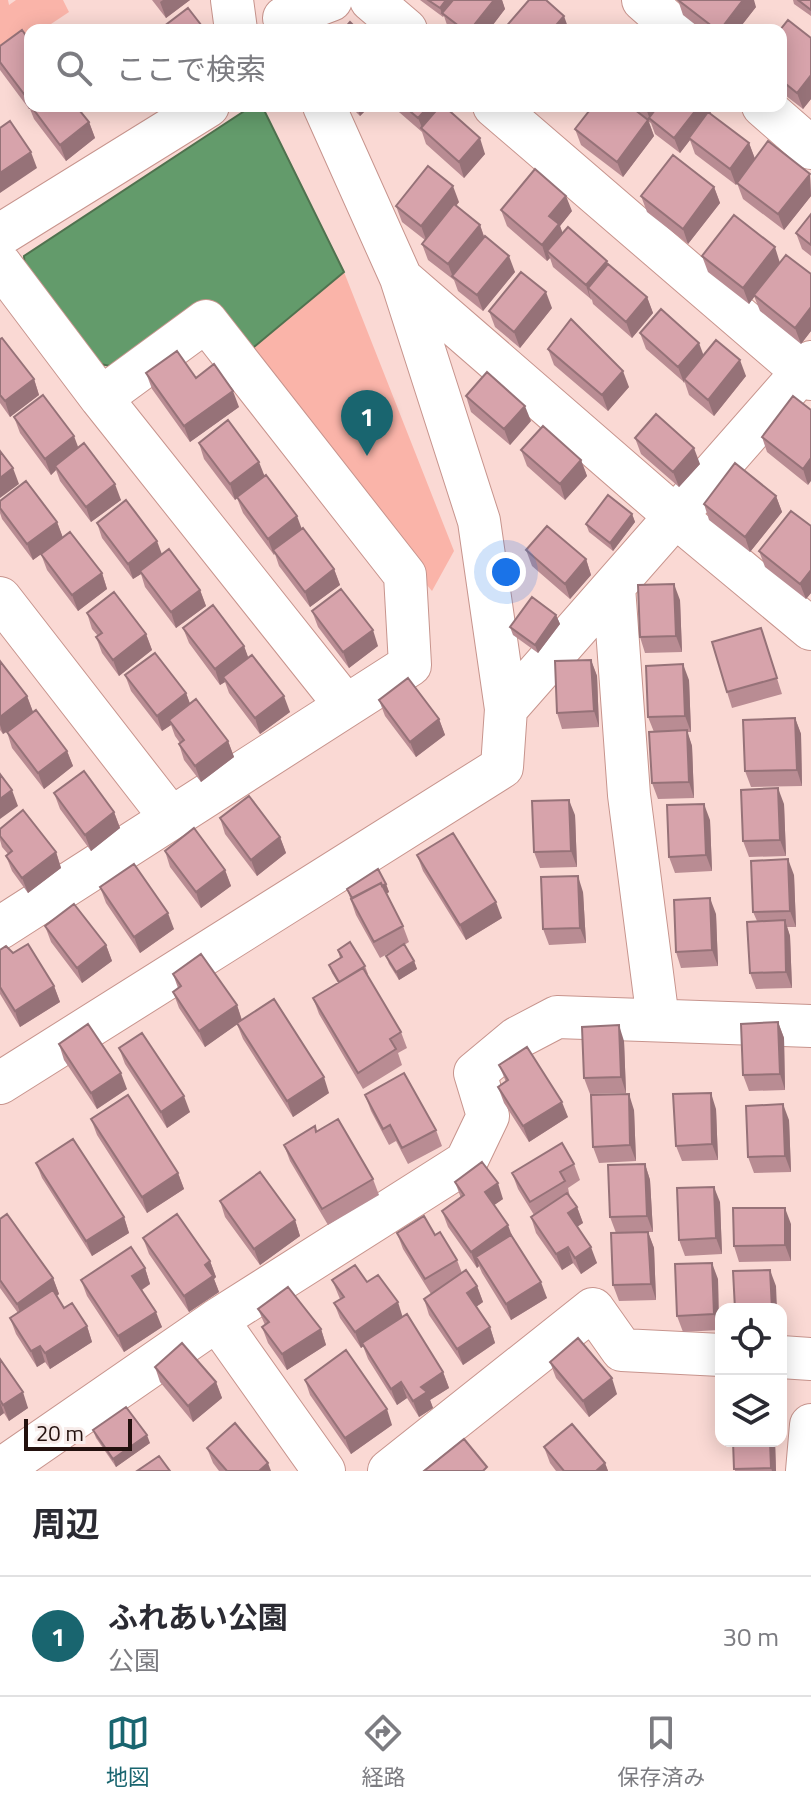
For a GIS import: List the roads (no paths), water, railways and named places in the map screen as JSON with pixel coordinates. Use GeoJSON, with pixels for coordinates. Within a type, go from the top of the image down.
{"type":"FeatureCollection","features":[{"type":"Feature","properties":{"kind":"street"},"geometry":{"type":"LineString","coordinates":[[232,0],[235,24]]}},
{"type":"Feature","properties":{"kind":"street"},"geometry":{"type":"LineString","coordinates":[[283,16],[331,0]]}},
{"type":"Feature","properties":{"kind":"street"},"geometry":{"type":"LineString","coordinates":[[371,0],[399,24]]}},
{"type":"Feature","properties":{"kind":"street"},"geometry":{"type":"LineString","coordinates":[[643,0],[670,24]]}},
{"type":"Feature","properties":{"kind":"street"},"geometry":{"type":"LineString","coordinates":[[0,235],[198,112]]}},
{"type":"Feature","properties":{"kind":"street"},"geometry":{"type":"LineString","coordinates":[[0,1083],[502,767],[506,709],[479,521],[401,278],[327,112]]}},
{"type":"Feature","properties":{"kind":"street"},"geometry":{"type":"LineString","coordinates":[[501,112],[808,371],[675,516],[506,709]]}},
{"type":"Feature","properties":{"kind":"street"},"geometry":{"type":"LineString","coordinates":[[770,112],[811,148]]}},
{"type":"Feature","properties":{"kind":"street"},"geometry":{"type":"LineString","coordinates":[[0,264],[101,398],[346,706]]}},
{"type":"Feature","properties":{"kind":"street"},"geometry":{"type":"LineString","coordinates":[[401,278],[675,516],[811,629]]}},
{"type":"Feature","properties":{"kind":"street"},"geometry":{"type":"LineString","coordinates":[[0,927],[410,665],[405,575],[206,321],[101,398]]}},
{"type":"Feature","properties":{"kind":"street"},"geometry":{"type":"LineString","coordinates":[[614,587],[629,795],[658,1020]]}},
{"type":"Feature","properties":{"kind":"street"},"geometry":{"type":"LineString","coordinates":[[0,598],[171,818]]}},
{"type":"Feature","properties":{"kind":"street"},"geometry":{"type":"LineString","coordinates":[[28,1463],[217,1320],[466,1162],[488,1116],[475,1073],[517,1038],[557,1017],[811,1026]]}},
{"type":"Feature","properties":{"kind":"street"},"geometry":{"type":"LineString","coordinates":[[389,1471],[593,1309],[622,1350],[715,1355]]}},
{"type":"Feature","properties":{"kind":"street"},"geometry":{"type":"LineString","coordinates":[[217,1320],[324,1471]]}},
{"type":"Feature","properties":{"kind":"street"},"geometry":{"type":"LineString","coordinates":[[787,1357],[811,1359]]}},
{"type":"Feature","properties":{"kind":"street"},"geometry":{"type":"LineString","coordinates":[[807,1471],[811,1425]]}},
{"type":"Feature","properties":{"kind":"place","name":"ふれあい公園"},"geometry":{"type":"Point","coordinates":[367,456]}}]}
